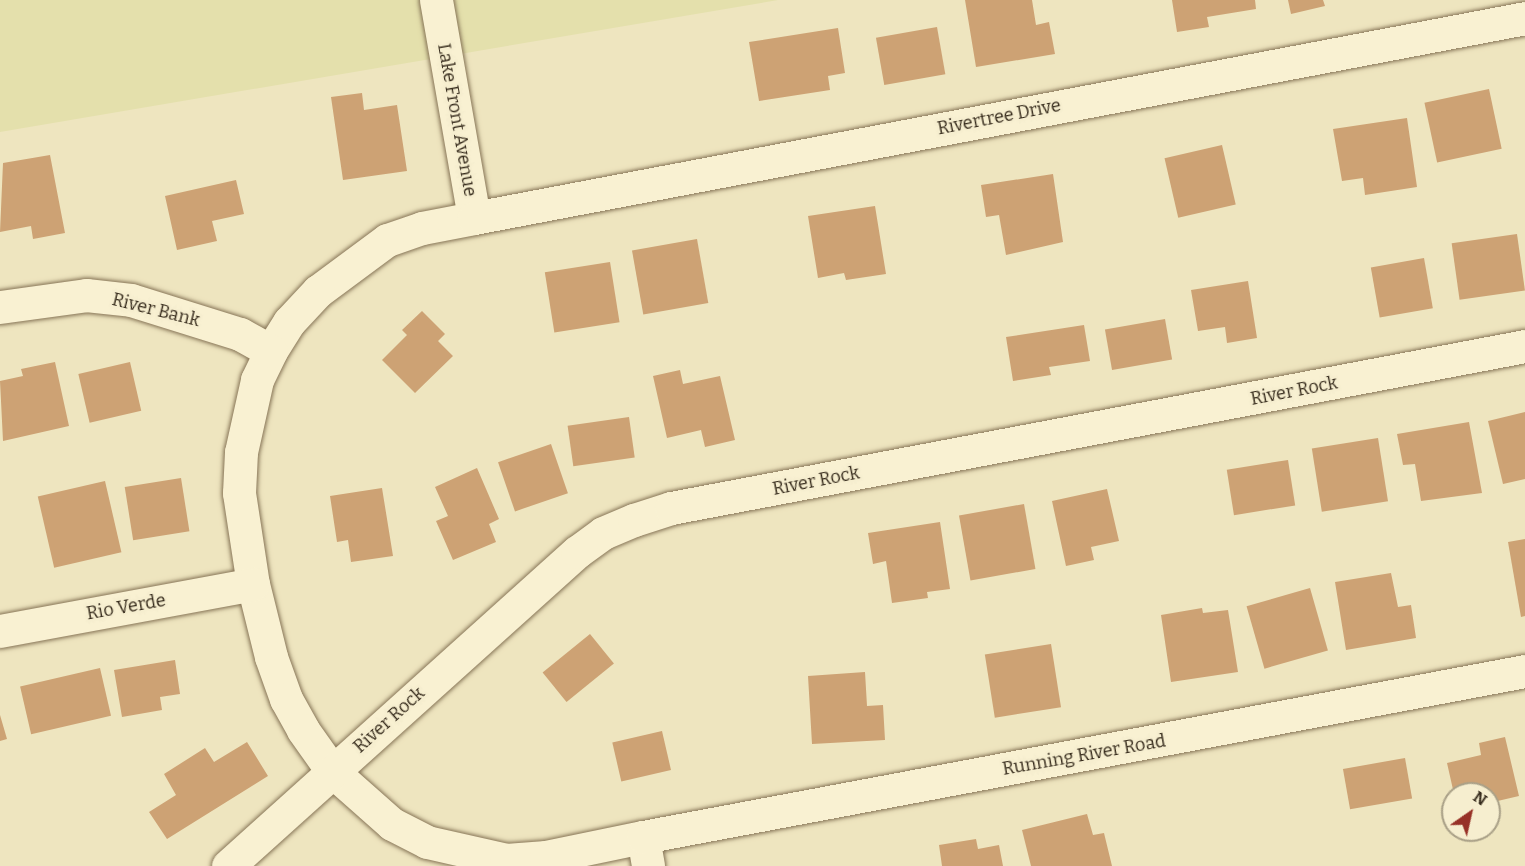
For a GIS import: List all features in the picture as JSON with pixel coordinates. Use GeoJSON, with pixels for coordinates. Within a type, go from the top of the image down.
{"type":"FeatureCollection","features":[{"type":"Feature","properties":{"kind":"street","name":"Lake Front Avenue"},"geometry":{"type":"LineString","coordinates":[[436,0],[474,218],[422,228],[387,240],[318,291],[289,322],[271,351],[257,380],[241,452],[239,494],[253,584],[285,699],[332,771],[392,824],[427,842],[463,853],[507,860],[645,851]]}},
{"type":"Feature","properties":{"kind":"street","name":"Rivertree Drive"},"geometry":{"type":"LineString","coordinates":[[474,218],[1525,18]]}},
{"type":"Feature","properties":{"kind":"street","name":"River Bank"},"geometry":{"type":"LineString","coordinates":[[0,307],[86,295],[131,300],[240,334],[271,351]]}},
{"type":"Feature","properties":{"kind":"street","name":"River Rock"},"geometry":{"type":"LineString","coordinates":[[228,866],[577,552],[603,533],[634,520],[671,508],[1525,346]]}},
{"type":"Feature","properties":{"kind":"street","name":"Rio Verde"},"geometry":{"type":"LineString","coordinates":[[0,631],[253,584]]}},
{"type":"Feature","properties":{"kind":"street","name":"Running River Road"},"geometry":{"type":"LineString","coordinates":[[645,851],[1525,671]]}},
{"type":"Feature","properties":{"kind":"shaded area"},"geometry":{"type":"Polygon","coordinates":[[[0,0],[778,0],[0,132],[0,0]]]}},
{"type":"Feature","properties":{"kind":"building"},"geometry":{"type":"Polygon","coordinates":[[[965,0],[1032,0],[1036,25],[1049,22],[1055,54],[976,67],[965,0]]]}},
{"type":"Feature","properties":{"kind":"building"},"geometry":{"type":"Polygon","coordinates":[[[1172,0],[1255,0],[1256,9],[1207,17],[1209,27],[1177,32],[1172,0]]]}},
{"type":"Feature","properties":{"kind":"building"},"geometry":{"type":"Polygon","coordinates":[[[1288,0],[1323,0],[1325,6],[1291,14],[1288,0]]]}},
{"type":"Feature","properties":{"kind":"building"},"geometry":{"type":"Polygon","coordinates":[[[937,27],[945,74],[884,85],[876,38],[937,27]]]}},
{"type":"Feature","properties":{"kind":"building"},"geometry":{"type":"Polygon","coordinates":[[[838,28],[845,73],[828,76],[830,90],[759,101],[749,42],[838,28]]]}},
{"type":"Feature","properties":{"kind":"building"},"geometry":{"type":"Polygon","coordinates":[[[1489,89],[1502,149],[1437,162],[1424,103],[1489,89]]]}},
{"type":"Feature","properties":{"kind":"building"},"geometry":{"type":"Polygon","coordinates":[[[362,93],[364,110],[397,105],[407,171],[343,180],[331,97],[362,93]]]}},
{"type":"Feature","properties":{"kind":"building"},"geometry":{"type":"Polygon","coordinates":[[[1407,118],[1417,187],[1365,195],[1363,178],[1342,181],[1333,129],[1407,118]]]}},
{"type":"Feature","properties":{"kind":"building"},"geometry":{"type":"Polygon","coordinates":[[[1222,145],[1236,204],[1178,218],[1165,158],[1222,145]]]}},
{"type":"Feature","properties":{"kind":"building"},"geometry":{"type":"Polygon","coordinates":[[[50,155],[65,233],[33,239],[31,226],[0,232],[3,163],[50,155]]]}},
{"type":"Feature","properties":{"kind":"building"},"geometry":{"type":"Polygon","coordinates":[[[1053,174],[1063,242],[1006,255],[999,215],[986,217],[981,185],[1053,174]]]}},
{"type":"Feature","properties":{"kind":"building"},"geometry":{"type":"Polygon","coordinates":[[[236,180],[244,214],[212,221],[217,241],[177,250],[165,196],[236,180]]]}},
{"type":"Feature","properties":{"kind":"building"},"geometry":{"type":"Polygon","coordinates":[[[875,206],[886,274],[846,280],[844,273],[818,278],[808,216],[875,206]]]}},
{"type":"Feature","properties":{"kind":"building"},"geometry":{"type":"Polygon","coordinates":[[[1517,234],[1525,290],[1460,300],[1452,243],[1517,234]]]}},
{"type":"Feature","properties":{"kind":"building"},"geometry":{"type":"Polygon","coordinates":[[[697,239],[708,303],[643,314],[632,250],[697,239]]]}},
{"type":"Feature","properties":{"kind":"building"},"geometry":{"type":"Polygon","coordinates":[[[1424,258],[1433,308],[1380,318],[1371,267],[1424,258]]]}},
{"type":"Feature","properties":{"kind":"building"},"geometry":{"type":"Polygon","coordinates":[[[610,262],[620,322],[554,333],[545,272],[610,262]]]}},
{"type":"Feature","properties":{"kind":"building"},"geometry":{"type":"Polygon","coordinates":[[[1248,281],[1257,338],[1227,343],[1225,327],[1198,331],[1191,290],[1248,281]]]}},
{"type":"Feature","properties":{"kind":"building"},"geometry":{"type":"Polygon","coordinates":[[[422,311],[445,334],[438,341],[453,356],[415,393],[382,360],[407,335],[402,330],[422,311]]]}},
{"type":"Feature","properties":{"kind":"building"},"geometry":{"type":"Polygon","coordinates":[[[1165,319],[1172,359],[1112,370],[1105,330],[1165,319]]]}},
{"type":"Feature","properties":{"kind":"building"},"geometry":{"type":"Polygon","coordinates":[[[1084,325],[1090,361],[1049,367],[1051,375],[1013,381],[1006,337],[1084,325]]]}},
{"type":"Feature","properties":{"kind":"building"},"geometry":{"type":"Polygon","coordinates":[[[55,362],[69,426],[3,441],[0,381],[23,376],[21,369],[55,362]]]}},
{"type":"Feature","properties":{"kind":"building"},"geometry":{"type":"Polygon","coordinates":[[[130,362],[141,411],[90,423],[78,374],[130,362]]]}},
{"type":"Feature","properties":{"kind":"building"},"geometry":{"type":"Polygon","coordinates":[[[680,370],[683,384],[720,376],[735,440],[705,447],[701,430],[667,438],[653,376],[680,370]]]}},
{"type":"Feature","properties":{"kind":"building"},"geometry":{"type":"Polygon","coordinates":[[[1525,412],[1525,479],[1503,484],[1488,421],[1525,412]]]}},
{"type":"Feature","properties":{"kind":"building"},"geometry":{"type":"Polygon","coordinates":[[[629,417],[635,458],[573,466],[568,426],[629,417]]]}},
{"type":"Feature","properties":{"kind":"building"},"geometry":{"type":"Polygon","coordinates":[[[1469,422],[1482,493],[1421,501],[1415,464],[1403,465],[1397,434],[1469,422]]]}},
{"type":"Feature","properties":{"kind":"building"},"geometry":{"type":"Polygon","coordinates":[[[1378,438],[1388,501],[1322,512],[1312,448],[1378,438]]]}},
{"type":"Feature","properties":{"kind":"building"},"geometry":{"type":"Polygon","coordinates":[[[551,444],[568,493],[515,511],[498,462],[551,444]]]}},
{"type":"Feature","properties":{"kind":"building"},"geometry":{"type":"Polygon","coordinates":[[[1288,460],[1295,505],[1234,515],[1227,470],[1288,460]]]}},
{"type":"Feature","properties":{"kind":"building"},"geometry":{"type":"Polygon","coordinates":[[[477,468],[499,519],[489,524],[496,542],[453,560],[436,521],[448,516],[435,487],[477,468]]]}},
{"type":"Feature","properties":{"kind":"building"},"geometry":{"type":"Polygon","coordinates":[[[181,478],[189,531],[133,540],[125,487],[181,478]]]}},
{"type":"Feature","properties":{"kind":"building"},"geometry":{"type":"Polygon","coordinates":[[[105,481],[121,552],[54,568],[38,497],[105,481]]]}},
{"type":"Feature","properties":{"kind":"building"},"geometry":{"type":"Polygon","coordinates":[[[382,488],[393,556],[351,562],[348,540],[337,542],[330,496],[382,488]]]}},
{"type":"Feature","properties":{"kind":"building"},"geometry":{"type":"Polygon","coordinates":[[[1107,489],[1119,541],[1091,547],[1094,560],[1066,566],[1052,501],[1107,489]]]}},
{"type":"Feature","properties":{"kind":"building"},"geometry":{"type":"Polygon","coordinates":[[[1024,504],[1035,569],[970,580],[959,515],[1024,504]]]}},
{"type":"Feature","properties":{"kind":"building"},"geometry":{"type":"Polygon","coordinates":[[[940,522],[950,589],[927,592],[928,598],[892,603],[886,561],[873,564],[868,533],[940,522]]]}},
{"type":"Feature","properties":{"kind":"building"},"geometry":{"type":"Polygon","coordinates":[[[1525,539],[1525,616],[1521,617],[1508,542],[1525,539]]]}},
{"type":"Feature","properties":{"kind":"building"},"geometry":{"type":"Polygon","coordinates":[[[1391,573],[1398,607],[1411,605],[1416,638],[1346,650],[1335,582],[1391,573]]]}},
{"type":"Feature","properties":{"kind":"building"},"geometry":{"type":"Polygon","coordinates":[[[1310,588],[1328,650],[1264,669],[1247,606],[1310,588]]]}},
{"type":"Feature","properties":{"kind":"building"},"geometry":{"type":"Polygon","coordinates":[[[1202,608],[1203,613],[1228,610],[1238,672],[1171,682],[1161,615],[1202,608]]]}},
{"type":"Feature","properties":{"kind":"building"},"geometry":{"type":"Polygon","coordinates":[[[590,634],[614,664],[567,702],[543,672],[590,634]]]}},
{"type":"Feature","properties":{"kind":"building"},"geometry":{"type":"Polygon","coordinates":[[[1051,644],[1061,707],[995,718],[985,654],[1051,644]]]}},
{"type":"Feature","properties":{"kind":"building"},"geometry":{"type":"Polygon","coordinates":[[[175,660],[180,694],[160,697],[162,710],[122,717],[114,670],[175,660]]]}},
{"type":"Feature","properties":{"kind":"building"},"geometry":{"type":"Polygon","coordinates":[[[100,668],[111,716],[31,734],[20,686],[100,668]]]}},
{"type":"Feature","properties":{"kind":"building"},"geometry":{"type":"Polygon","coordinates":[[[865,672],[867,706],[883,705],[885,740],[812,744],[808,676],[865,672]]]}},
{"type":"Feature","properties":{"kind":"building"},"geometry":{"type":"Polygon","coordinates":[[[0,715],[7,739],[0,741],[0,715]]]}},
{"type":"Feature","properties":{"kind":"building"},"geometry":{"type":"Polygon","coordinates":[[[662,731],[671,770],[621,781],[612,742],[662,731]]]}},
{"type":"Feature","properties":{"kind":"building"},"geometry":{"type":"Polygon","coordinates":[[[1505,737],[1519,796],[1501,800],[1501,782],[1451,782],[1447,763],[1481,755],[1479,743],[1505,737]]]}},
{"type":"Feature","properties":{"kind":"building"},"geometry":{"type":"Polygon","coordinates":[[[247,742],[268,776],[167,839],[149,812],[176,795],[164,774],[205,748],[214,762],[247,742]]]}},
{"type":"Feature","properties":{"kind":"building"},"geometry":{"type":"Polygon","coordinates":[[[1405,758],[1412,798],[1350,809],[1343,769],[1405,758]]]}},
{"type":"Feature","properties":{"kind":"building"},"geometry":{"type":"Polygon","coordinates":[[[1087,814],[1093,835],[1104,833],[1112,866],[1031,866],[1022,830],[1087,814]]]}},
{"type":"Feature","properties":{"kind":"building"},"geometry":{"type":"Polygon","coordinates":[[[976,839],[978,849],[999,845],[1003,866],[942,866],[939,845],[976,839]]]}}]}
